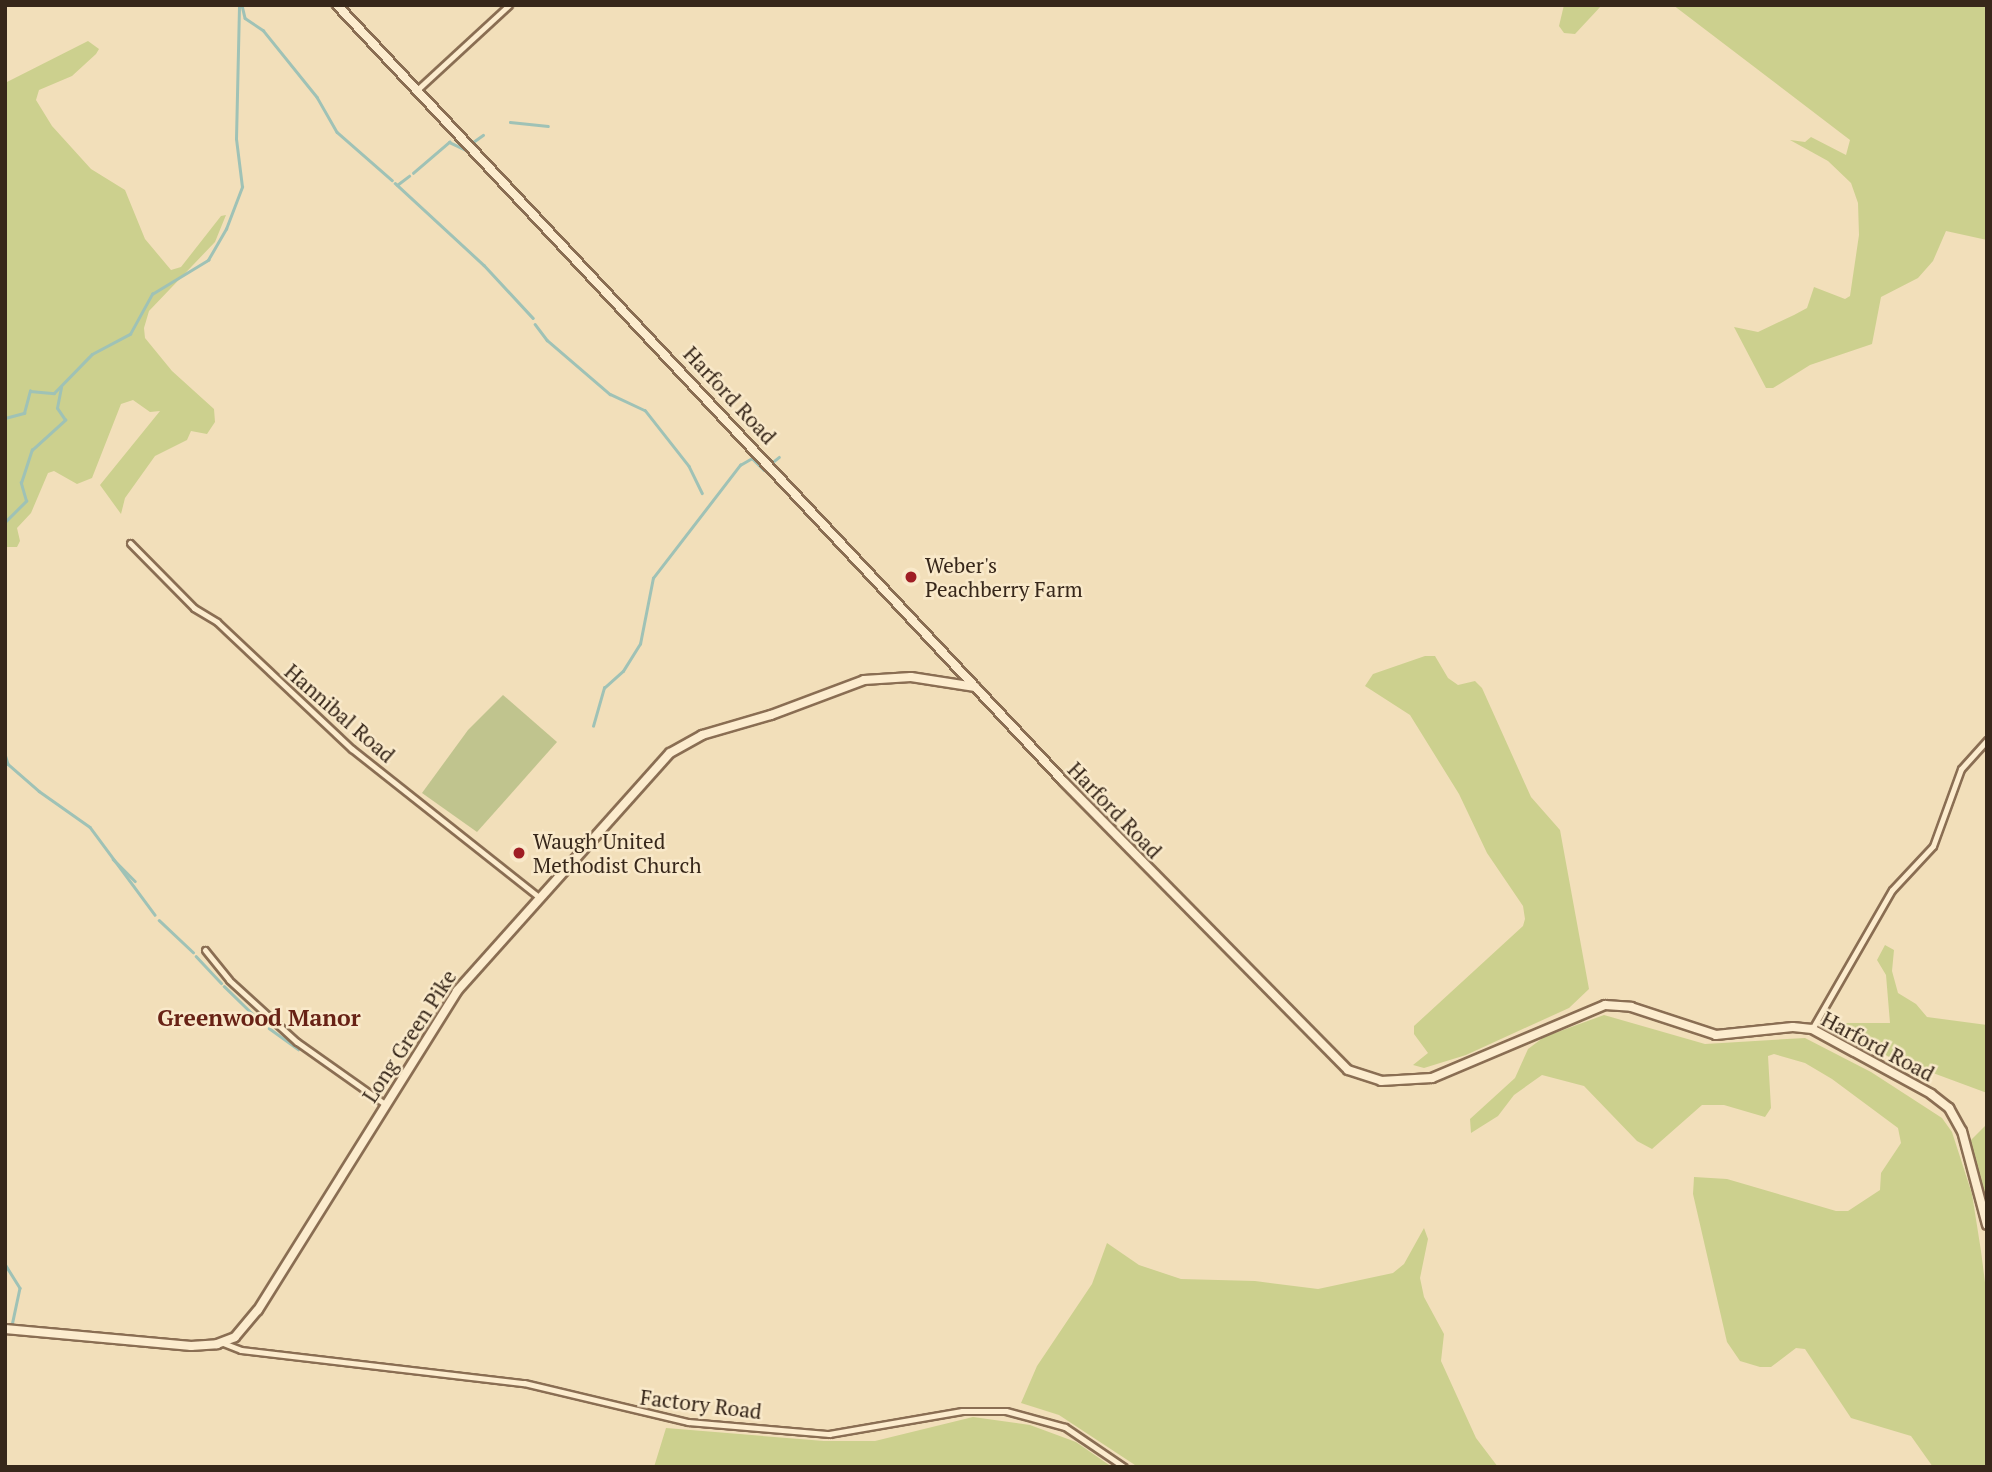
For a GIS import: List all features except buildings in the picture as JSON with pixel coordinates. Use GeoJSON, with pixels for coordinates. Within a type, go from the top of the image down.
{"type":"FeatureCollection","features":[{"type":"Feature","properties":{"kind":"main road","name":"Harford Road"},"geometry":{"type":"LineString","coordinates":[[337,5],[975,687],[1299,1024],[1359,1076],[1400,1082],[1439,1077],[1605,1005],[1632,1007],[1716,1035],[1743,1036],[1787,1027],[1812,1029],[1931,1094],[1949,1108],[1966,1143],[1987,1225]]}},
{"type":"Feature","properties":{"kind":"main road","name":"Long Green Pike"},"geometry":{"type":"LineString","coordinates":[[223,1343],[252,1319],[457,991],[657,765],[692,739],[864,680],[911,677],[975,687]]}},
{"type":"Feature","properties":{"kind":"main road"},"geometry":{"type":"LineString","coordinates":[[5,1329],[191,1346],[223,1343]]}},
{"type":"Feature","properties":{"kind":"street"},"geometry":{"type":"LineString","coordinates":[[417,90],[509,5]]}},
{"type":"Feature","properties":{"kind":"street","name":"Hannibal Road"},"geometry":{"type":"LineString","coordinates":[[130,543],[194,608],[217,622],[352,749],[539,897]]}},
{"type":"Feature","properties":{"kind":"street"},"geometry":{"type":"LineString","coordinates":[[1812,1029],[1892,890],[1933,846],[1961,769],[1987,740]]}},
{"type":"Feature","properties":{"kind":"street"},"geometry":{"type":"LineString","coordinates":[[205,950],[229,980],[291,1037],[385,1104]]}},
{"type":"Feature","properties":{"kind":"street","name":"Factory Road"},"geometry":{"type":"LineString","coordinates":[[223,1343],[241,1350],[524,1383],[688,1422],[829,1434],[962,1411],[1006,1411],[1065,1427],[1124,1467]]}},
{"type":"Feature","properties":{"kind":"green space"},"geometry":{"type":"Polygon","coordinates":[[[1564,5],[1602,5],[1575,34],[1564,33],[1559,26],[1564,5]]]}},
{"type":"Feature","properties":{"kind":"green space"},"geometry":{"type":"Polygon","coordinates":[[[1673,5],[1987,5],[1987,240],[1946,231],[1933,261],[1918,278],[1881,297],[1872,344],[1810,365],[1773,388],[1766,388],[1734,327],[1758,332],[1794,315],[1807,308],[1814,287],[1845,299],[1850,296],[1859,235],[1858,203],[1851,183],[1828,161],[1790,140],[1805,142],[1811,137],[1846,155],[1850,140],[1673,5]]]}},
{"type":"Feature","properties":{"kind":"green space"},"geometry":{"type":"Polygon","coordinates":[[[88,41],[99,49],[96,54],[72,76],[39,90],[36,100],[52,126],[91,169],[125,190],[145,239],[171,270],[181,267],[221,216],[226,215],[215,242],[149,311],[144,328],[145,338],[172,371],[214,409],[215,422],[207,434],[191,431],[187,440],[155,456],[125,498],[121,514],[100,485],[160,411],[150,412],[133,400],[121,404],[92,478],[77,484],[54,471],[48,473],[31,513],[17,528],[20,541],[17,547],[7,547],[5,83],[88,41]]]}},
{"type":"Feature","properties":{"kind":"green space"},"geometry":{"type":"Polygon","coordinates":[[[1425,656],[1435,656],[1448,678],[1458,685],[1475,681],[1482,688],[1531,797],[1560,830],[1589,989],[1569,1008],[1466,1055],[1424,1068],[1413,1065],[1428,1053],[1414,1034],[1414,1026],[1523,926],[1525,919],[1523,906],[1487,853],[1459,794],[1410,715],[1365,686],[1373,674],[1425,656]]]}},
{"type":"Feature","properties":{"kind":"green space"},"geometry":{"type":"Polygon","coordinates":[[[503,695],[557,742],[477,832],[422,793],[468,730],[503,695]]]}},
{"type":"Feature","properties":{"kind":"green space"},"geometry":{"type":"Polygon","coordinates":[[[1885,945],[1894,950],[1892,971],[1898,993],[1916,1004],[1927,1017],[1987,1025],[1987,1093],[1879,1053],[1842,1023],[1890,1023],[1886,975],[1877,960],[1885,945]]]}},
{"type":"Feature","properties":{"kind":"green space"},"geometry":{"type":"Polygon","coordinates":[[[1604,1015],[1705,1044],[1805,1038],[1871,1072],[1942,1118],[1952,1132],[1972,1194],[1981,1251],[1987,1298],[1987,1467],[1933,1467],[1911,1436],[1851,1418],[1805,1349],[1796,1348],[1771,1367],[1760,1367],[1740,1361],[1727,1342],[1693,1194],[1694,1177],[1727,1179],[1836,1211],[1848,1211],[1880,1190],[1881,1173],[1901,1143],[1898,1128],[1832,1079],[1805,1063],[1774,1054],[1768,1056],[1771,1108],[1765,1117],[1724,1105],[1702,1105],[1652,1149],[1637,1141],[1584,1086],[1542,1075],[1514,1095],[1498,1116],[1471,1133],[1470,1119],[1515,1078],[1528,1049],[1544,1037],[1604,1015]]]}},
{"type":"Feature","properties":{"kind":"green space"},"geometry":{"type":"Polygon","coordinates":[[[1987,1124],[1987,1203],[1970,1141],[1987,1124]]]}},
{"type":"Feature","properties":{"kind":"green space"},"geometry":{"type":"Polygon","coordinates":[[[1424,1228],[1428,1239],[1420,1278],[1424,1297],[1444,1334],[1441,1361],[1476,1438],[1498,1467],[1138,1467],[1059,1415],[1021,1403],[1037,1366],[1092,1284],[1107,1243],[1139,1265],[1181,1279],[1255,1281],[1318,1289],[1393,1273],[1404,1264],[1424,1228]]]}},
{"type":"Feature","properties":{"kind":"green space"},"geometry":{"type":"Polygon","coordinates":[[[973,1417],[1030,1425],[1076,1442],[1112,1467],[654,1467],[666,1428],[824,1441],[875,1441],[973,1417]]]}},
{"type":"Feature","properties":{"kind":"waterway"},"geometry":{"type":"LineString","coordinates":[[5,418],[24,413],[30,391],[54,393],[92,354],[130,334],[152,294],[208,260],[226,229],[242,187],[236,139],[239,5]]}},
{"type":"Feature","properties":{"kind":"waterway"},"geometry":{"type":"LineString","coordinates":[[242,5],[245,18],[263,30],[317,97],[337,132],[392,180]]}},
{"type":"Feature","properties":{"kind":"waterway"},"geometry":{"type":"LineString","coordinates":[[510,122],[548,126]]}},
{"type":"Feature","properties":{"kind":"waterway"},"geometry":{"type":"LineString","coordinates":[[473,142],[483,135]]}},
{"type":"Feature","properties":{"kind":"waterway"},"geometry":{"type":"LineString","coordinates":[[413,173],[449,142],[464,149]]}},
{"type":"Feature","properties":{"kind":"waterway"},"geometry":{"type":"LineString","coordinates":[[397,185],[409,176]]}},
{"type":"Feature","properties":{"kind":"waterway"},"geometry":{"type":"LineString","coordinates":[[395,183],[484,265],[533,318]]}},
{"type":"Feature","properties":{"kind":"waterway"},"geometry":{"type":"LineString","coordinates":[[535,324],[547,340],[610,394],[645,410],[689,466],[702,493]]}},
{"type":"Feature","properties":{"kind":"waterway"},"geometry":{"type":"LineString","coordinates":[[5,522],[26,501],[21,483],[32,450],[65,420],[57,408],[61,387]]}},
{"type":"Feature","properties":{"kind":"waterway"},"geometry":{"type":"LineString","coordinates":[[774,461],[779,457]]}},
{"type":"Feature","properties":{"kind":"waterway"},"geometry":{"type":"LineString","coordinates":[[593,726],[604,688],[623,671],[640,644],[653,578],[740,465],[752,458],[764,470]]}},
{"type":"Feature","properties":{"kind":"waterway"},"geometry":{"type":"LineString","coordinates":[[5,754],[8,764],[39,791],[90,827],[155,915]]}},
{"type":"Feature","properties":{"kind":"waterway"},"geometry":{"type":"LineString","coordinates":[[113,859],[135,881]]}},
{"type":"Feature","properties":{"kind":"waterway"},"geometry":{"type":"LineString","coordinates":[[159,920],[193,952]]}},
{"type":"Feature","properties":{"kind":"waterway"},"geometry":{"type":"LineString","coordinates":[[196,956],[221,983]]}},
{"type":"Feature","properties":{"kind":"waterway"},"geometry":{"type":"LineString","coordinates":[[224,986],[260,1021]]}},
{"type":"Feature","properties":{"kind":"waterway"},"geometry":{"type":"LineString","coordinates":[[269,1028],[298,1049]]}},
{"type":"Feature","properties":{"kind":"waterway"},"geometry":{"type":"LineString","coordinates":[[5,1264],[20,1288],[12,1326]]}},
{"type":"Feature","properties":{"kind":"place","name":"Weber's Peachberry Farm"},"geometry":{"type":"Point","coordinates":[911,577]}},
{"type":"Feature","properties":{"kind":"place","name":"Waugh United Methodist Church"},"geometry":{"type":"Point","coordinates":[519,853]}},
{"type":"Feature","properties":{"kind":"district","name":"Greenwood Manor"},"geometry":{"type":"Point","coordinates":[259,1018]}}]}
